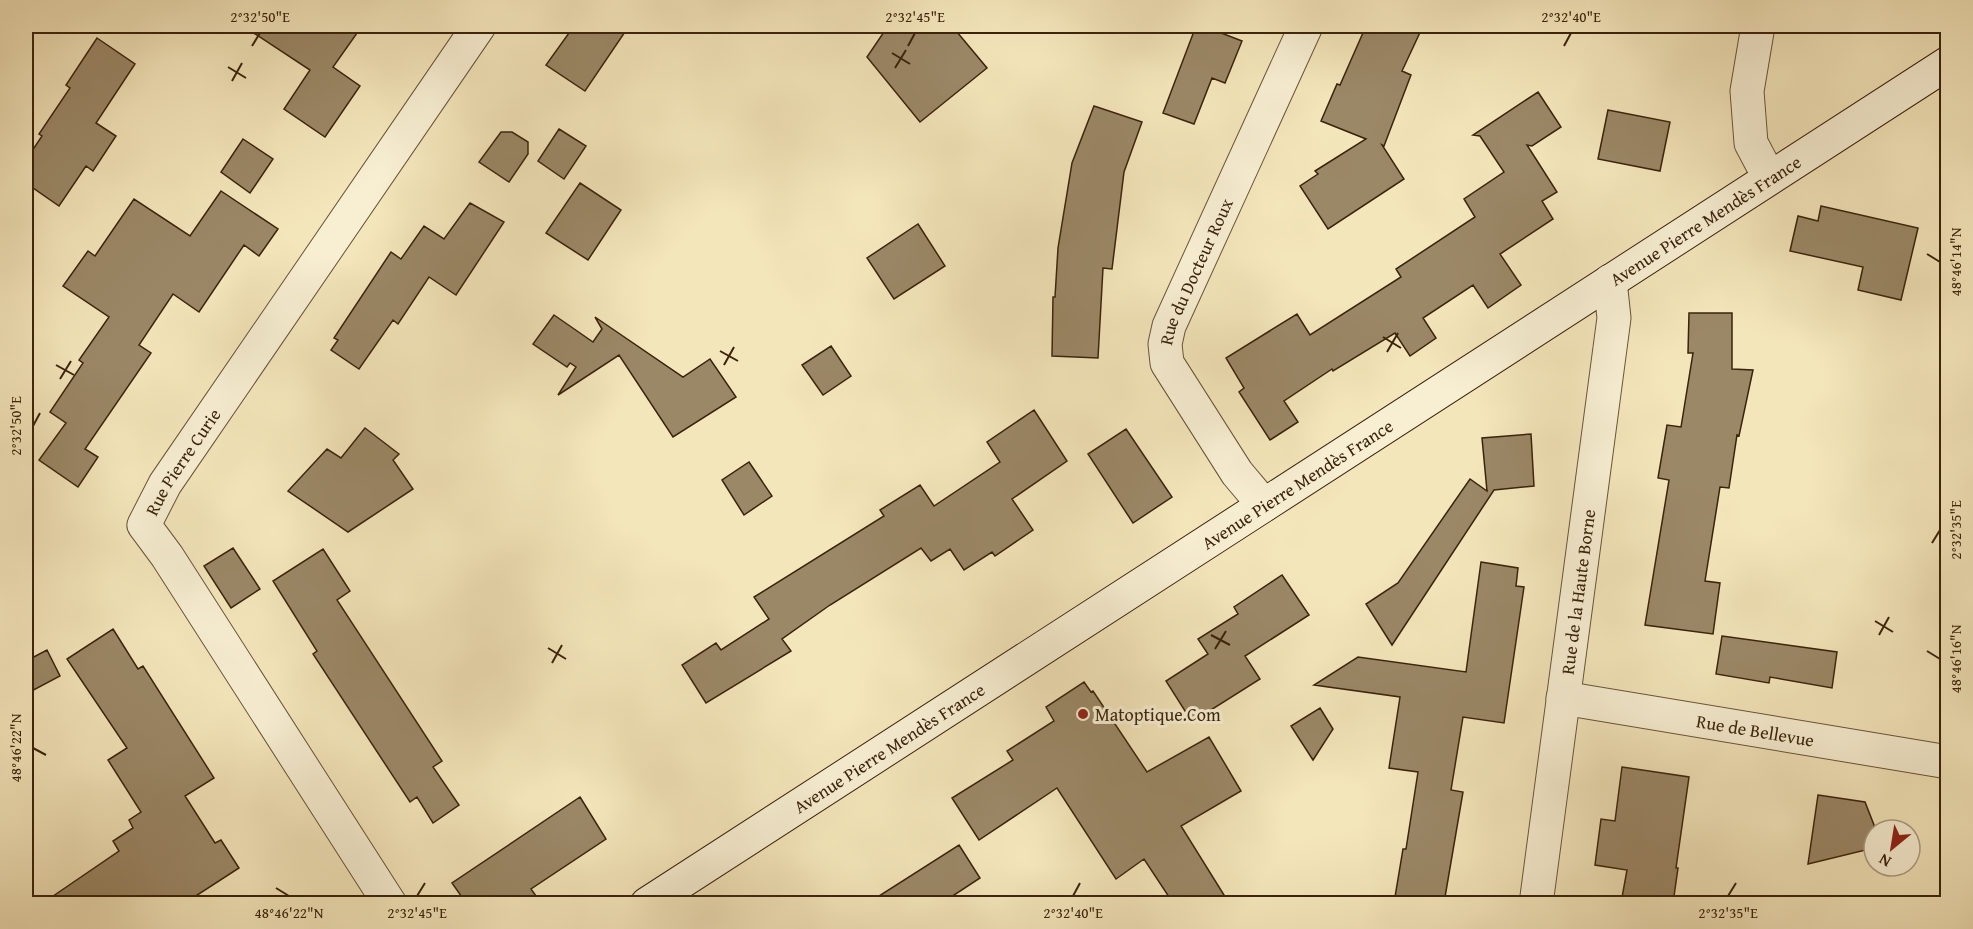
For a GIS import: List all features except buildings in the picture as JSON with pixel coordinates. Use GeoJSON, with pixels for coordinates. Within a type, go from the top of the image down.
{"type":"FeatureCollection","features":[{"type":"Feature","properties":{"kind":"street","name":"Rue Pierre Curie"},"geometry":{"type":"LineString","coordinates":[[390,903],[144,525],[165,484],[479,26]]}},
{"type":"Feature","properties":{"kind":"street","name":"Rue du Docteur Roux"},"geometry":{"type":"LineString","coordinates":[[1264,505],[1237,473],[1167,363],[1165,344],[1169,326],[1306,26]]}},
{"type":"Feature","properties":{"kind":"street"},"geometry":{"type":"LineString","coordinates":[[1758,26],[1747,91],[1751,143],[1769,177]]}},
{"type":"Feature","properties":{"kind":"street","name":"Avenue Pierre Mendès France"},"geometry":{"type":"LineString","coordinates":[[647,903],[1947,63]]}},
{"type":"Feature","properties":{"kind":"street","name":"Rue de la Haute Borne"},"geometry":{"type":"LineString","coordinates":[[1536,903],[1614,318],[1610,281]]}},
{"type":"Feature","properties":{"kind":"street","name":"Rue de Bellevue"},"geometry":{"type":"LineString","coordinates":[[1563,698],[1947,762]]}},
{"type":"Feature","properties":{"kind":"place","name":"Matoptique.Com"},"geometry":{"type":"Point","coordinates":[1083,714]}}]}
